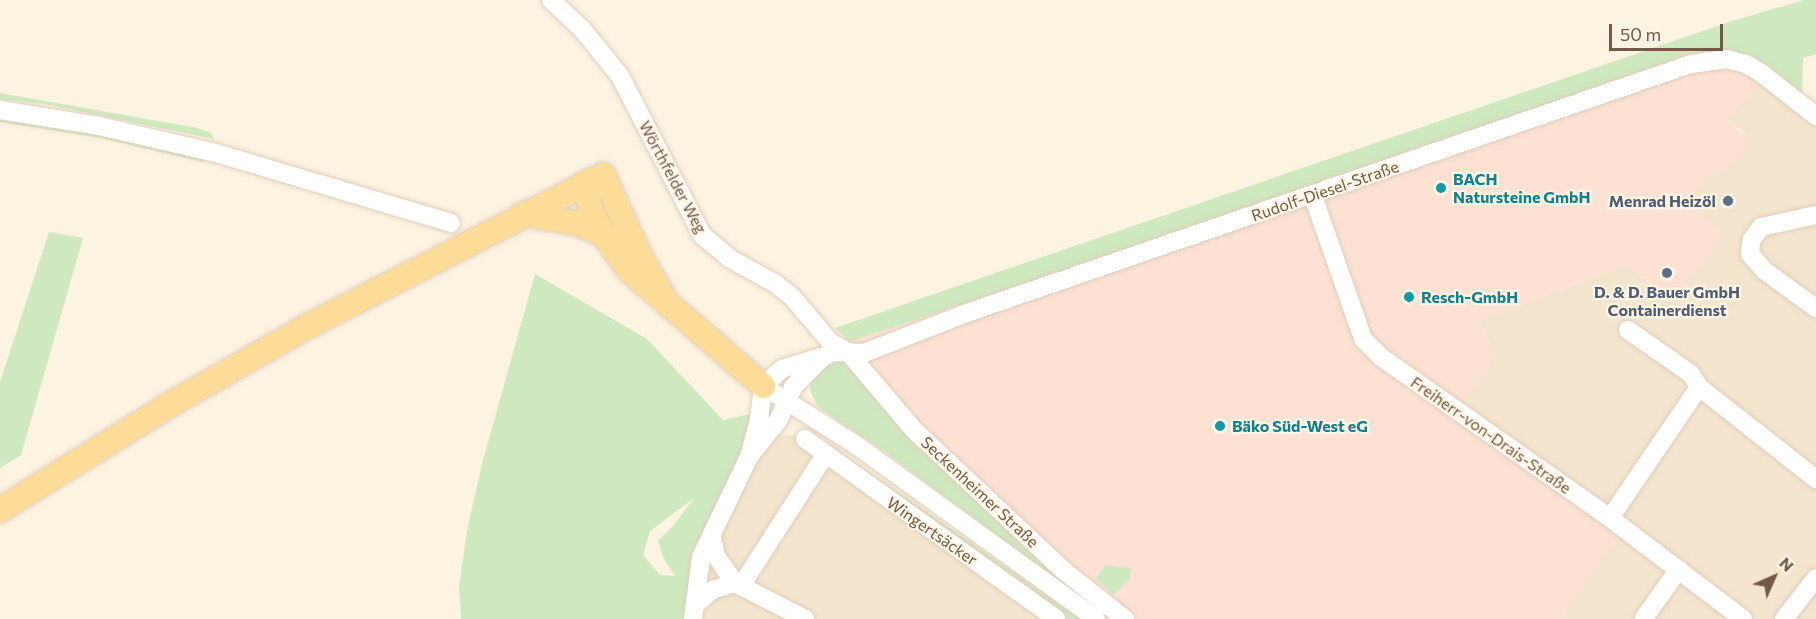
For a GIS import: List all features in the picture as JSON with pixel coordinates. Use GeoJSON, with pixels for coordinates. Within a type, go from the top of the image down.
{"type":"FeatureCollection","features":[{"type":"Feature","properties":{"kind":"main road"},"geometry":{"type":"LineString","coordinates":[[0,510],[171,404],[310,325],[594,179]]}},
{"type":"Feature","properties":{"kind":"main road"},"geometry":{"type":"LineString","coordinates":[[594,179],[590,209],[603,234],[630,272],[763,386]]}},
{"type":"Feature","properties":{"kind":"main road"},"geometry":{"type":"LineString","coordinates":[[594,179],[666,301]]}},
{"type":"Feature","properties":{"kind":"main road"},"geometry":{"type":"LineString","coordinates":[[523,214],[576,223],[603,234]]}},
{"type":"Feature","properties":{"kind":"street","name":"Wörthfelder Weg"},"geometry":{"type":"LineString","coordinates":[[551,0],[605,54],[634,102],[685,206],[702,235],[713,246],[776,284],[793,298],[831,343],[847,351]]}},
{"type":"Feature","properties":{"kind":"street","name":"Rudolf-Diesel-Straße"},"geometry":{"type":"LineString","coordinates":[[763,386],[782,369],[834,352],[864,353],[964,314],[1708,60],[1726,59],[1746,64],[1760,72],[1816,116]]}},
{"type":"Feature","properties":{"kind":"street"},"geometry":{"type":"LineString","coordinates":[[0,110],[99,126],[216,153],[451,223]]}},
{"type":"Feature","properties":{"kind":"street","name":"Freiherr-von-Drais-Straße"},"geometry":{"type":"LineString","coordinates":[[1313,196],[1363,339],[1381,357],[1610,518],[1743,619]]}},
{"type":"Feature","properties":{"kind":"street"},"geometry":{"type":"LineString","coordinates":[[1816,215],[1761,227],[1751,241],[1750,254],[1766,271],[1816,308]]}},
{"type":"Feature","properties":{"kind":"street"},"geometry":{"type":"LineString","coordinates":[[1628,330],[1691,374],[1699,387],[1816,479]]}},
{"type":"Feature","properties":{"kind":"street","name":"Seckenheimer Straße"},"geometry":{"type":"LineString","coordinates":[[847,351],[914,430],[1064,571],[1125,619]]}},
{"type":"Feature","properties":{"kind":"street"},"geometry":{"type":"LineString","coordinates":[[749,457],[779,419],[793,387],[823,357]]}},
{"type":"Feature","properties":{"kind":"street"},"geometry":{"type":"LineString","coordinates":[[694,612],[701,556],[749,457],[759,420],[763,386],[856,445],[1096,619]]}},
{"type":"Feature","properties":{"kind":"street"},"geometry":{"type":"LineString","coordinates":[[1610,518],[1699,387]]}},
{"type":"Feature","properties":{"kind":"street","name":"Wingertsäcker"},"geometry":{"type":"LineString","coordinates":[[805,439],[1034,613],[1056,619]]}},
{"type":"Feature","properties":{"kind":"street"},"geometry":{"type":"LineString","coordinates":[[694,612],[712,590],[738,585],[825,455]]}},
{"type":"Feature","properties":{"kind":"street"},"geometry":{"type":"LineString","coordinates":[[712,536],[716,556],[738,585],[805,619]]}},
{"type":"Feature","properties":{"kind":"street"},"geometry":{"type":"LineString","coordinates":[[1644,618],[1679,569]]}},
{"type":"Feature","properties":{"kind":"street"},"geometry":{"type":"LineString","coordinates":[[1784,619],[1816,578]]}},
{"type":"Feature","properties":{"kind":"shaded area"},"geometry":{"type":"Polygon","coordinates":[[[1705,55],[1767,72],[1727,120],[1751,140],[1724,173],[1715,168],[1687,202],[1726,234],[1672,299],[1625,265],[1480,320],[1494,357],[1454,413],[1619,536],[1560,619],[1117,619],[908,436],[840,357],[849,342],[1705,55]]]}},
{"type":"Feature","properties":{"kind":"shaded area"},"geometry":{"type":"Polygon","coordinates":[[[1767,72],[1816,110],[1816,619],[1560,619],[1618,536],[1454,413],[1494,357],[1480,320],[1625,265],[1671,299],[1686,202],[1716,168],[1724,173],[1745,133],[1727,120],[1767,72]]]}},
{"type":"Feature","properties":{"kind":"shaded area"},"geometry":{"type":"Polygon","coordinates":[[[752,434],[809,436],[1066,619],[688,619],[752,434]]]}},
{"type":"Feature","properties":{"kind":"green space"},"geometry":{"type":"Polygon","coordinates":[[[1804,0],[1816,0],[1816,54],[1803,58],[1802,98],[1730,54],[1456,139],[849,342],[835,328],[1729,22],[1804,0]]]}},
{"type":"Feature","properties":{"kind":"green space"},"geometry":{"type":"Polygon","coordinates":[[[0,93],[198,128],[211,133],[214,139],[44,104],[0,99],[0,93]]]}},
{"type":"Feature","properties":{"kind":"green space"},"geometry":{"type":"Polygon","coordinates":[[[0,116],[93,132],[206,159],[203,162],[101,138],[0,122],[0,116]]]}},
{"type":"Feature","properties":{"kind":"green space"},"geometry":{"type":"Polygon","coordinates":[[[49,232],[83,238],[21,455],[0,468],[0,382],[49,232]]]}},
{"type":"Feature","properties":{"kind":"green space"},"geometry":{"type":"Polygon","coordinates":[[[535,274],[647,339],[723,420],[750,414],[748,447],[712,511],[696,554],[688,619],[461,619],[459,587],[467,531],[482,464],[535,274]],[[694,498],[650,531],[643,555],[660,575],[675,576],[664,559],[658,541],[673,526],[694,498]]]}},
{"type":"Feature","properties":{"kind":"green space"},"geometry":{"type":"Polygon","coordinates":[[[840,357],[908,436],[1117,619],[1109,619],[885,452],[817,406],[810,390],[811,379],[818,370],[840,357]]]}},
{"type":"Feature","properties":{"kind":"green space"},"geometry":{"type":"Polygon","coordinates":[[[833,447],[1081,619],[1066,619],[829,452],[833,447]]]}},
{"type":"Feature","properties":{"kind":"green space"},"geometry":{"type":"Polygon","coordinates":[[[1106,565],[1131,568],[1130,579],[1113,595],[1096,578],[1106,565]]]}},
{"type":"Feature","properties":{"kind":"place","name":"BACH Natursteine GmbH"},"geometry":{"type":"Point","coordinates":[1441,188]}},
{"type":"Feature","properties":{"kind":"place","name":"Menrad Heizöl"},"geometry":{"type":"Point","coordinates":[1728,201]}},
{"type":"Feature","properties":{"kind":"place","name":"D. & D. Bauer GmbH Containerdienst"},"geometry":{"type":"Point","coordinates":[1667,273]}},
{"type":"Feature","properties":{"kind":"place","name":"Resch-GmbH"},"geometry":{"type":"Point","coordinates":[1409,297]}},
{"type":"Feature","properties":{"kind":"place","name":"Bäko Süd-West eG"},"geometry":{"type":"Point","coordinates":[1220,426]}}]}
